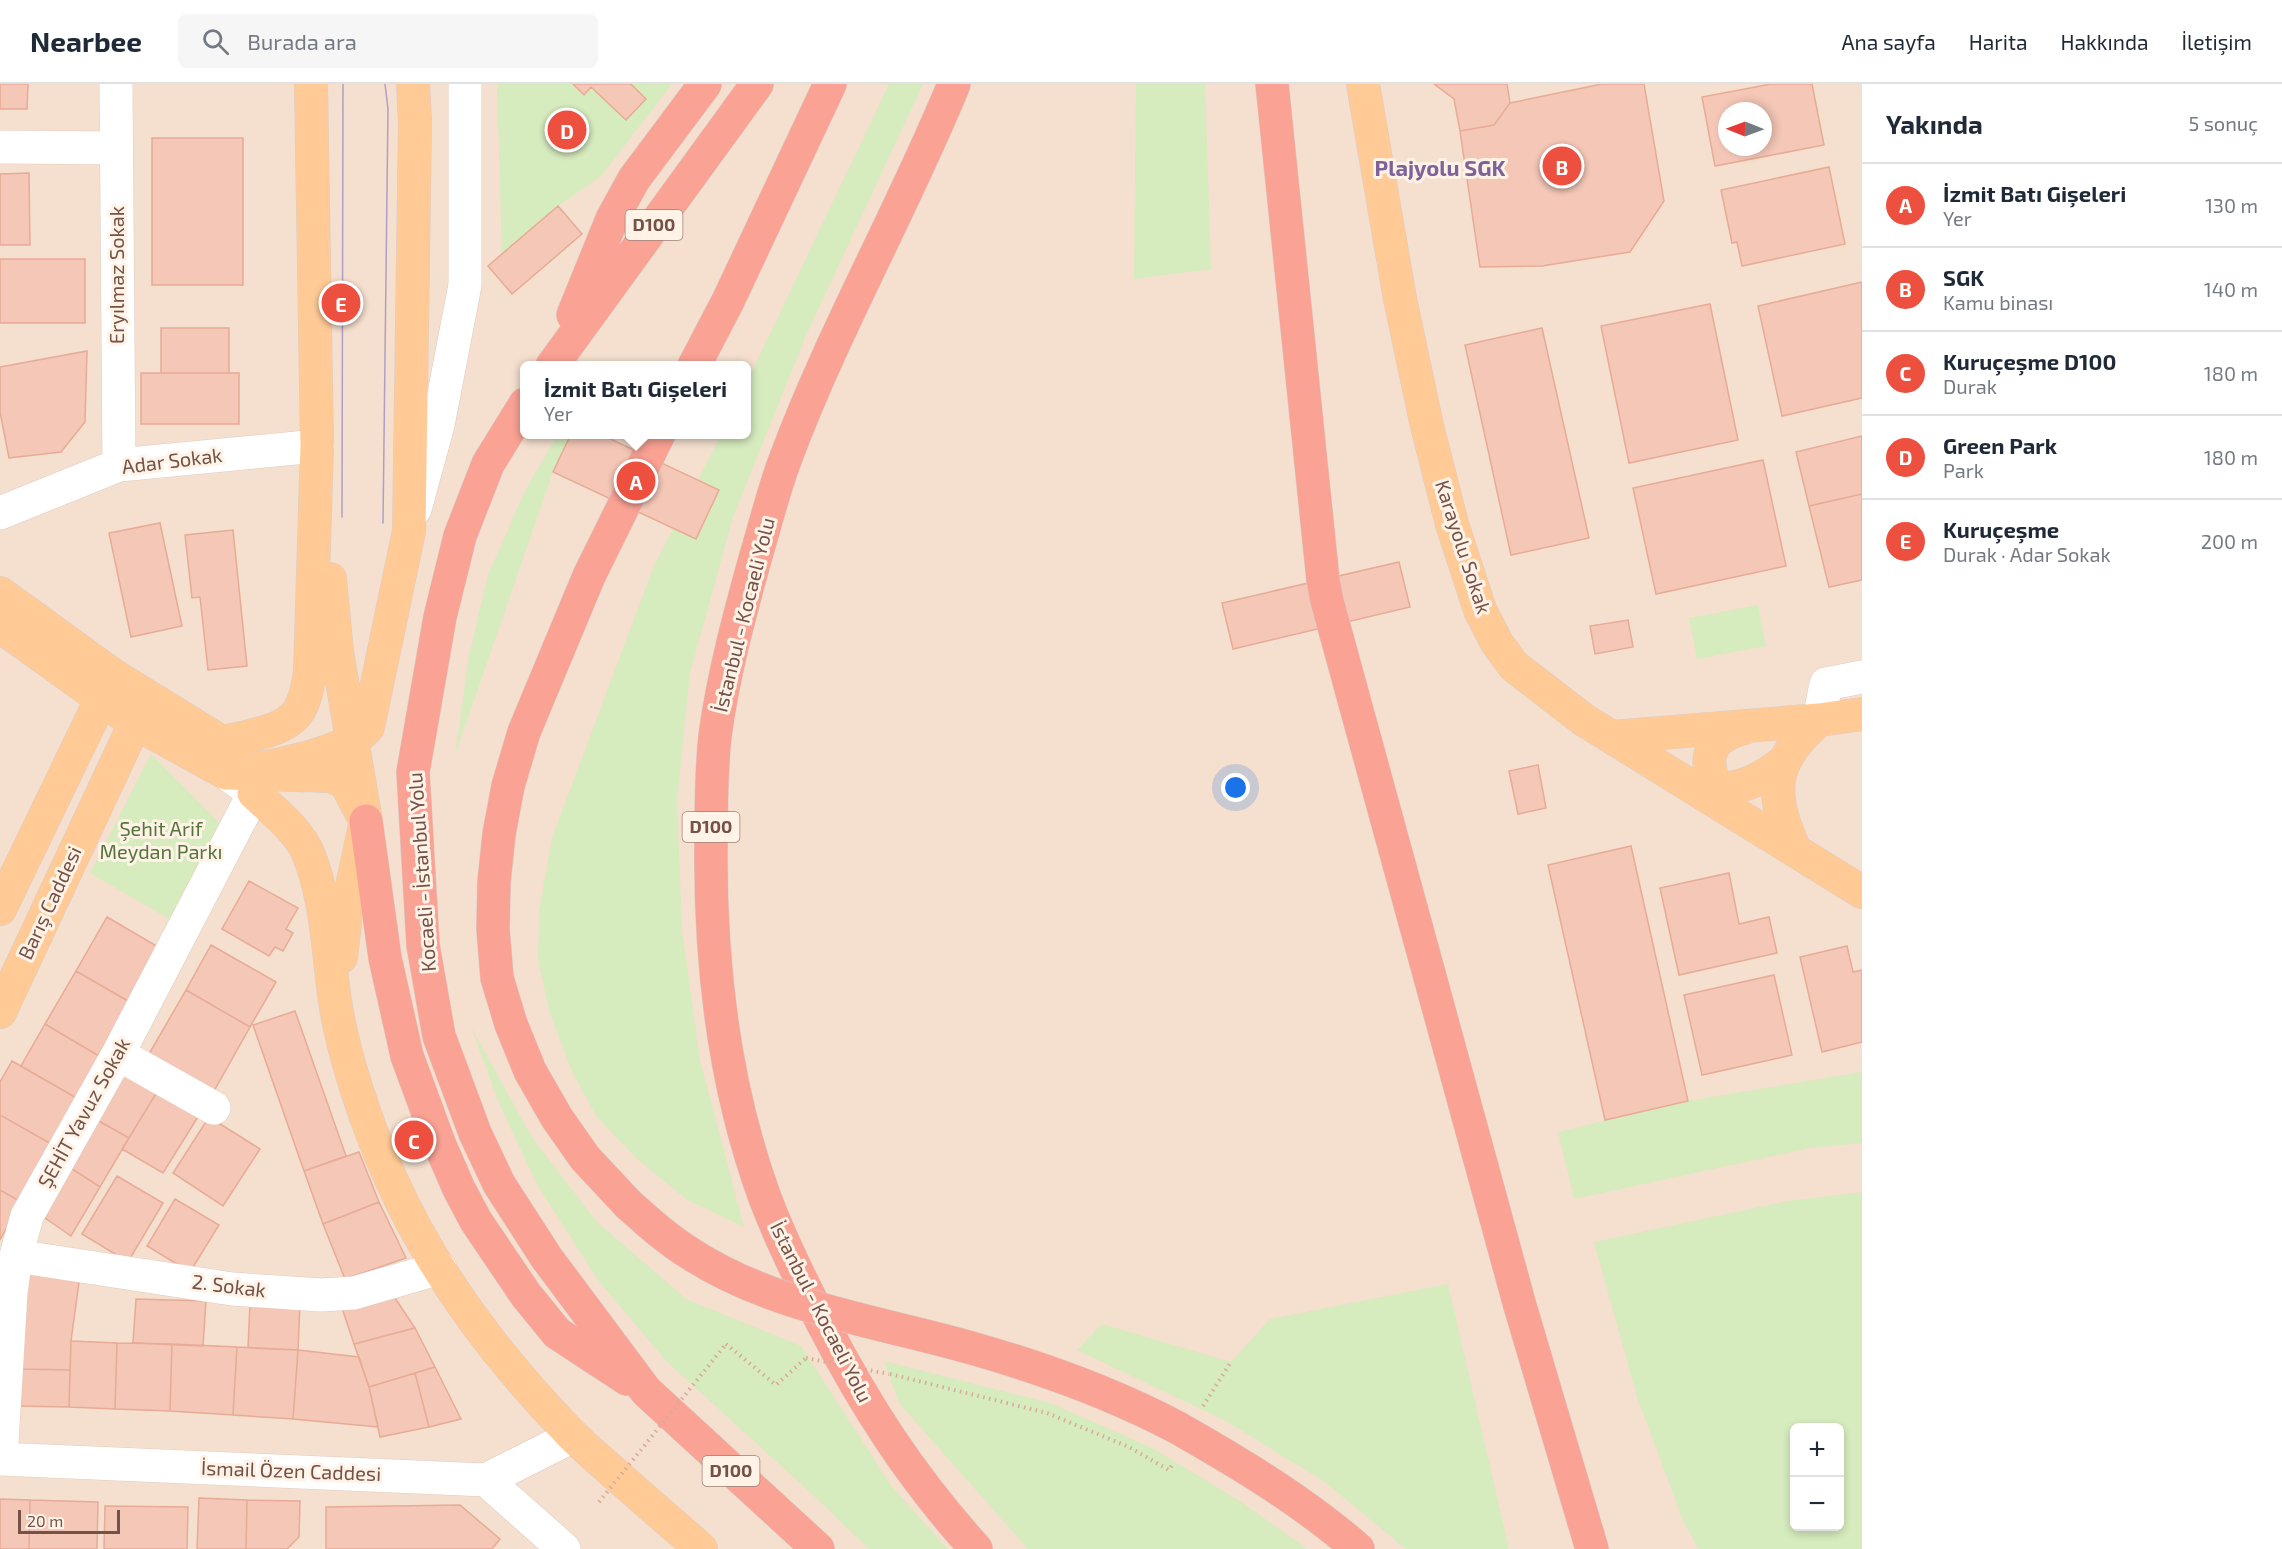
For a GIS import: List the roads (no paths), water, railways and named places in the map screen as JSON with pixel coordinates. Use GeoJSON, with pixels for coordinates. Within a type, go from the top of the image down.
{"type":"FeatureCollection","features":[{"type":"Feature","properties":{"kind":"highway"},"geometry":{"type":"LineString","coordinates":[[554,361],[612,219],[633,179],[705,84]]}},
{"type":"Feature","properties":{"kind":"highway","name":"D100"},"geometry":{"type":"LineString","coordinates":[[555,361],[757,84]]}},
{"type":"Feature","properties":{"kind":"highway"},"geometry":{"type":"LineString","coordinates":[[697,361],[728,301],[830,84]]}},
{"type":"Feature","properties":{"kind":"highway","name":"İstanbul - Kocaeli Yolu"},"geometry":{"type":"LineString","coordinates":[[954,84],[812,393],[783,463],[724,677],[715,741],[711,816],[711,883],[716,972],[727,1056],[745,1134],[784,1246],[848,1373],[886,1436],[917,1479],[976,1549]]}},
{"type":"Feature","properties":{"kind":"highway"},"geometry":{"type":"LineString","coordinates":[[1272,84],[1327,601],[1520,1306],[1592,1549]]}},
{"type":"Feature","properties":{"kind":"highway","name":"Kocaeli - İstanbul Yolu"},"geometry":{"type":"LineString","coordinates":[[520,412],[488,464],[460,536],[440,617],[413,772],[423,945],[439,1036],[475,1132],[499,1184],[546,1257],[646,1391],[818,1549]]}},
{"type":"Feature","properties":{"kind":"highway"},"geometry":{"type":"LineString","coordinates":[[657,439],[589,576],[524,732],[506,795],[499,834],[494,882],[493,929],[497,978],[511,1023],[530,1071],[557,1118],[585,1158],[627,1204],[655,1228],[693,1255],[744,1282],[849,1317],[975,1349],[1080,1383],[1138,1407],[1190,1418],[1245,1466],[1332,1526],[1358,1549]]}},
{"type":"Feature","properties":{"kind":"highway"},"geometry":{"type":"LineString","coordinates":[[366,821],[385,958],[407,1056],[439,1143],[459,1189],[476,1221],[526,1296],[557,1333],[646,1391]]}},
{"type":"Feature","properties":{"kind":"main road"},"geometry":{"type":"LineString","coordinates":[[141,710],[220,741],[235,741],[286,725],[296,715],[306,697],[310,674],[317,446],[311,84]]}},
{"type":"Feature","properties":{"kind":"main road"},"geometry":{"type":"LineString","coordinates":[[226,773],[257,770],[281,764],[352,740],[364,732],[368,726],[409,531],[415,122],[413,84]]}},
{"type":"Feature","properties":{"kind":"main road","name":"Karayolu Sokak"},"geometry":{"type":"LineString","coordinates":[[1363,84],[1400,299],[1427,426],[1452,525],[1480,610],[1497,643],[1514,666],[1584,720],[1713,796],[1862,892]]}},
{"type":"Feature","properties":{"kind":"main road"},"geometry":{"type":"LineString","coordinates":[[317,446],[338,652],[366,821],[346,914],[335,1003]]}},
{"type":"Feature","properties":{"kind":"main road"},"geometry":{"type":"LineString","coordinates":[[0,593],[107,687]]}},
{"type":"Feature","properties":{"kind":"main road"},"geometry":{"type":"LineString","coordinates":[[0,626],[107,687],[226,773],[331,776],[345,782],[366,821]]}},
{"type":"Feature","properties":{"kind":"main road"},"geometry":{"type":"LineString","coordinates":[[0,909],[107,687]]}},
{"type":"Feature","properties":{"kind":"main road","name":"Barış Caddesi"},"geometry":{"type":"LineString","coordinates":[[0,1012],[141,710]]}},
{"type":"Feature","properties":{"kind":"main road"},"geometry":{"type":"LineString","coordinates":[[1612,737],[1754,726],[1862,714]]}},
{"type":"Feature","properties":{"kind":"main road"},"geometry":{"type":"LineString","coordinates":[[1795,850],[1783,824],[1778,803],[1778,783],[1782,763],[1793,744],[1819,720]]}},
{"type":"Feature","properties":{"kind":"main road"},"geometry":{"type":"LineString","coordinates":[[1754,726],[1730,732],[1719,738],[1712,749],[1709,760],[1713,796],[1766,776],[1782,763]]}},
{"type":"Feature","properties":{"kind":"main road"},"geometry":{"type":"LineString","coordinates":[[254,793],[286,823],[307,851],[316,879],[335,1003],[350,1062],[372,1131],[408,1216],[467,1313],[503,1360],[573,1436],[701,1549]]}},
{"type":"Feature","properties":{"kind":"street","name":"Eryılmaz Sokak"},"geometry":{"type":"LineString","coordinates":[[116,84],[118,465]]}},
{"type":"Feature","properties":{"kind":"street"},"geometry":{"type":"LineString","coordinates":[[409,531],[438,425],[465,285],[465,84]]}},
{"type":"Feature","properties":{"kind":"street"},"geometry":{"type":"LineString","coordinates":[[0,147],[116,148]]}},
{"type":"Feature","properties":{"kind":"street","name":"Adar Sokak"},"geometry":{"type":"LineString","coordinates":[[0,513],[118,465],[317,446]]}},
{"type":"Feature","properties":{"kind":"street"},"geometry":{"type":"LineString","coordinates":[[1819,720],[1826,684],[1862,677]]}},
{"type":"Feature","properties":{"kind":"street"},"geometry":{"type":"LineString","coordinates":[[226,773],[254,793]]}},
{"type":"Feature","properties":{"kind":"street","name":"ŞEHİT Yavuz Sokak"},"geometry":{"type":"LineString","coordinates":[[0,1459],[11,1293],[16,1256],[27,1216],[118,1054],[254,793]]}},
{"type":"Feature","properties":{"kind":"street"},"geometry":{"type":"LineString","coordinates":[[118,1054],[214,1108]]}},
{"type":"Feature","properties":{"kind":"street","name":"2. Sokak"},"geometry":{"type":"LineString","coordinates":[[16,1256],[232,1289],[321,1295],[354,1293],[440,1268]]}},
{"type":"Feature","properties":{"kind":"street","name":"İsmail Özen Caddesi"},"geometry":{"type":"LineString","coordinates":[[0,1459],[486,1480],[573,1436]]}},
{"type":"Feature","properties":{"kind":"street"},"geometry":{"type":"LineString","coordinates":[[486,1480],[564,1549]]}},
{"type":"Feature","properties":{"kind":"tram line"},"geometry":{"type":"LineString","coordinates":[[342,517],[343,84]]}},
{"type":"Feature","properties":{"kind":"tram line"},"geometry":{"type":"LineString","coordinates":[[383,523],[388,109],[385,84]]}},
{"type":"Feature","properties":{"kind":"place","name":"Green Park"},"geometry":{"type":"Point","coordinates":[567,130]}},
{"type":"Feature","properties":{"kind":"place","name":"SGK"},"geometry":{"type":"Point","coordinates":[1562,166]}},
{"type":"Feature","properties":{"kind":"place","name":"Kuruçeşme"},"geometry":{"type":"Point","coordinates":[341,303]}},
{"type":"Feature","properties":{"kind":"place","name":"İzmit Batı Gişeleri"},"geometry":{"type":"Point","coordinates":[636,481]}},
{"type":"Feature","properties":{"kind":"place","name":"Kuruçeşme D100"},"geometry":{"type":"Point","coordinates":[414,1140]}},
{"type":"Feature","properties":{"kind":"district","name":"Plajyolu SGK"},"geometry":{"type":"Point","coordinates":[1440,168]}},
{"type":"Feature","properties":{"kind":"park label","name":"Şehit Arif Meydan Parkı"},"geometry":{"type":"Point","coordinates":[161,840]}}]}
